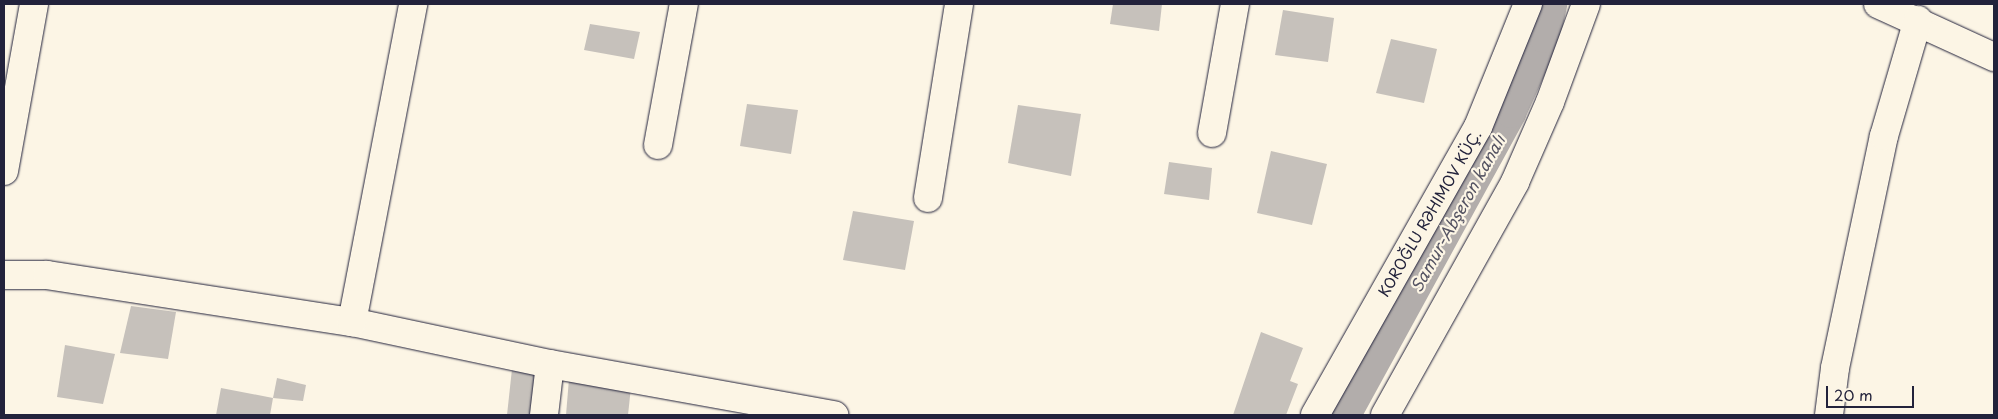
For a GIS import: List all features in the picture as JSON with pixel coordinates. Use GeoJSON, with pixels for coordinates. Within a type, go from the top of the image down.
{"type":"FeatureCollection","features":[{"type":"Feature","properties":{"kind":"street"},"geometry":{"type":"LineString","coordinates":[[4,171],[34,4]]}},
{"type":"Feature","properties":{"kind":"street"},"geometry":{"type":"LineString","coordinates":[[352,322],[413,4]]}},
{"type":"Feature","properties":{"kind":"street"},"geometry":{"type":"LineString","coordinates":[[658,145],[684,4]]}},
{"type":"Feature","properties":{"kind":"street"},"geometry":{"type":"LineString","coordinates":[[928,198],[959,4]]}},
{"type":"Feature","properties":{"kind":"street"},"geometry":{"type":"LineString","coordinates":[[1212,132],[1235,4]]}},
{"type":"Feature","properties":{"kind":"street","name":"KOROĞLU RƏHIMOV KÜÇ."},"geometry":{"type":"LineString","coordinates":[[1315,415],[1478,127],[1528,4]]}},
{"type":"Feature","properties":{"kind":"street"},"geometry":{"type":"LineString","coordinates":[[1385,415],[1515,182],[1550,102],[1586,4]]}},
{"type":"Feature","properties":{"kind":"street"},"geometry":{"type":"LineString","coordinates":[[1878,4],[1918,20],[1994,57]]}},
{"type":"Feature","properties":{"kind":"street"},"geometry":{"type":"LineString","coordinates":[[1829,415],[1834,368],[1884,136],[1918,20]]}},
{"type":"Feature","properties":{"kind":"street"},"geometry":{"type":"LineString","coordinates":[[4,275],[47,275],[352,322],[550,364],[834,415]]}},
{"type":"Feature","properties":{"kind":"street"},"geometry":{"type":"LineString","coordinates":[[544,415],[550,364]]}},
{"type":"Feature","properties":{"kind":"building"},"geometry":{"type":"Polygon","coordinates":[[[1113,4],[1162,4],[1159,31],[1110,24],[1113,4]]]}},
{"type":"Feature","properties":{"kind":"building"},"geometry":{"type":"Polygon","coordinates":[[[1283,10],[1334,18],[1328,62],[1275,55],[1283,10]]]}},
{"type":"Feature","properties":{"kind":"building"},"geometry":{"type":"Polygon","coordinates":[[[590,24],[640,32],[634,59],[584,50],[590,24]]]}},
{"type":"Feature","properties":{"kind":"building"},"geometry":{"type":"Polygon","coordinates":[[[1391,39],[1437,49],[1424,103],[1376,93],[1391,39]]]}},
{"type":"Feature","properties":{"kind":"building"},"geometry":{"type":"Polygon","coordinates":[[[747,104],[798,110],[791,154],[740,146],[747,104]]]}},
{"type":"Feature","properties":{"kind":"building"},"geometry":{"type":"Polygon","coordinates":[[[1018,105],[1081,114],[1071,176],[1008,163],[1018,105]]]}},
{"type":"Feature","properties":{"kind":"building"},"geometry":{"type":"Polygon","coordinates":[[[1271,151],[1327,164],[1312,225],[1257,213],[1271,151]]]}},
{"type":"Feature","properties":{"kind":"building"},"geometry":{"type":"Polygon","coordinates":[[[1169,162],[1212,168],[1209,200],[1164,194],[1169,162]]]}},
{"type":"Feature","properties":{"kind":"building"},"geometry":{"type":"Polygon","coordinates":[[[853,211],[914,221],[905,270],[843,260],[853,211]]]}},
{"type":"Feature","properties":{"kind":"building"},"geometry":{"type":"Polygon","coordinates":[[[131,306],[176,312],[168,359],[120,353],[131,306]]]}},
{"type":"Feature","properties":{"kind":"building"},"geometry":{"type":"Polygon","coordinates":[[[1261,332],[1303,348],[1290,381],[1298,384],[1286,415],[1233,415],[1261,332]]]}},
{"type":"Feature","properties":{"kind":"building"},"geometry":{"type":"Polygon","coordinates":[[[65,345],[115,354],[103,404],[57,397],[65,345]]]}},
{"type":"Feature","properties":{"kind":"building"},"geometry":{"type":"Polygon","coordinates":[[[512,369],[543,373],[537,415],[507,415],[512,369]]]}},
{"type":"Feature","properties":{"kind":"building"},"geometry":{"type":"Polygon","coordinates":[[[277,378],[306,385],[303,401],[273,398],[277,378]]]}},
{"type":"Feature","properties":{"kind":"building"},"geometry":{"type":"Polygon","coordinates":[[[569,379],[631,387],[628,415],[566,415],[569,379]]]}},
{"type":"Feature","properties":{"kind":"building"},"geometry":{"type":"Polygon","coordinates":[[[221,388],[273,398],[270,415],[216,415],[221,388]]]}},
{"type":"Feature","properties":{"kind":"waterway","name":"Samur-Abşeron kanalı"},"geometry":{"type":"LineString","coordinates":[[1346,415],[1511,113],[1545,38],[1552,4]]}}]}
